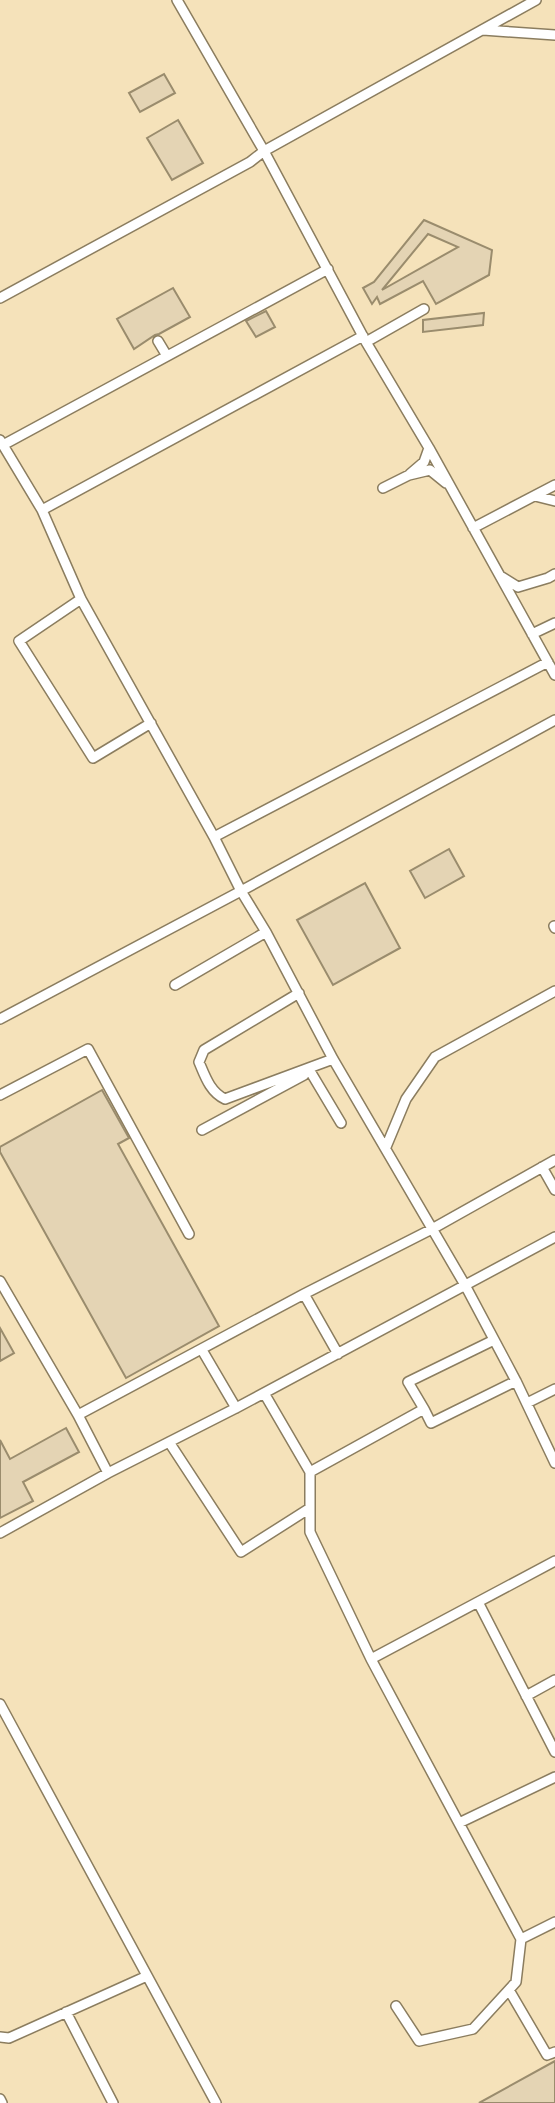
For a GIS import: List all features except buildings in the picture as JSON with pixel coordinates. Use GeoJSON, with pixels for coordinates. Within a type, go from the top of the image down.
{"type":"FeatureCollection","features":[{"type":"Feature","properties":{"kind":"lane"},"geometry":{"type":"LineString","coordinates":[[177,0],[264,151],[365,339],[555,675]]}},
{"type":"Feature","properties":{"kind":"lane"},"geometry":{"type":"LineString","coordinates":[[0,298],[250,162],[264,151],[536,0]]}},
{"type":"Feature","properties":{"kind":"lane"},"geometry":{"type":"LineString","coordinates":[[482,30],[555,35]]}},
{"type":"Feature","properties":{"kind":"lane"},"geometry":{"type":"LineString","coordinates":[[328,269],[1,442],[42,510],[81,598],[214,836],[333,1059],[465,1285],[516,1381],[555,1464]]}},
{"type":"Feature","properties":{"kind":"lane"},"geometry":{"type":"LineString","coordinates":[[42,510],[424,309]]}},
{"type":"Feature","properties":{"kind":"lane"},"geometry":{"type":"LineString","coordinates":[[158,341],[167,356]]}},
{"type":"Feature","properties":{"kind":"lane"},"geometry":{"type":"LineString","coordinates":[[409,475],[424,462],[429,448]]}},
{"type":"Feature","properties":{"kind":"lane"},"geometry":{"type":"LineString","coordinates":[[383,488],[409,475],[430,470],[450,486]]}},
{"type":"Feature","properties":{"kind":"lane"},"geometry":{"type":"LineString","coordinates":[[473,528],[555,485]]}},
{"type":"Feature","properties":{"kind":"lane"},"geometry":{"type":"LineString","coordinates":[[535,496],[555,501]]}},
{"type":"Feature","properties":{"kind":"lane"},"geometry":{"type":"LineString","coordinates":[[500,576],[519,587],[548,579],[555,574]]}},
{"type":"Feature","properties":{"kind":"lane"},"geometry":{"type":"LineString","coordinates":[[81,598],[19,641],[93,758],[151,723]]}},
{"type":"Feature","properties":{"kind":"lane"},"geometry":{"type":"LineString","coordinates":[[532,634],[555,623]]}},
{"type":"Feature","properties":{"kind":"lane"},"geometry":{"type":"LineString","coordinates":[[214,836],[548,662]]}},
{"type":"Feature","properties":{"kind":"lane"},"geometry":{"type":"LineString","coordinates":[[0,1019],[555,720]]}},
{"type":"Feature","properties":{"kind":"lane"},"geometry":{"type":"LineString","coordinates":[[175,985],[266,932]]}},
{"type":"Feature","properties":{"kind":"lane"},"geometry":{"type":"LineString","coordinates":[[386,1147],[406,1099],[435,1057],[555,991]]}},
{"type":"Feature","properties":{"kind":"lane"},"geometry":{"type":"LineString","coordinates":[[299,993],[204,1050],[199,1062],[205,1077],[216,1095],[225,1099],[333,1059]]}},
{"type":"Feature","properties":{"kind":"lane"},"geometry":{"type":"LineString","coordinates":[[0,1096],[88,1049],[189,1234]]}},
{"type":"Feature","properties":{"kind":"lane"},"geometry":{"type":"LineString","coordinates":[[202,1130],[333,1059]]}},
{"type":"Feature","properties":{"kind":"lane"},"geometry":{"type":"LineString","coordinates":[[310,1071],[341,1123]]}},
{"type":"Feature","properties":{"kind":"lane"},"geometry":{"type":"LineString","coordinates":[[78,1415],[432,1229],[555,1160]]}},
{"type":"Feature","properties":{"kind":"lane"},"geometry":{"type":"LineString","coordinates":[[542,1167],[555,1190]]}},
{"type":"Feature","properties":{"kind":"lane"},"geometry":{"type":"LineString","coordinates":[[0,1533],[555,1237]]}},
{"type":"Feature","properties":{"kind":"lane"},"geometry":{"type":"LineString","coordinates":[[0,1281],[78,1415],[108,1474]]}},
{"type":"Feature","properties":{"kind":"lane"},"geometry":{"type":"LineString","coordinates":[[304,1294],[338,1354]]}},
{"type":"Feature","properties":{"kind":"lane"},"geometry":{"type":"LineString","coordinates":[[494,1340],[408,1382],[431,1423],[516,1381]]}},
{"type":"Feature","properties":{"kind":"lane"},"geometry":{"type":"LineString","coordinates":[[202,1350],[236,1408]]}},
{"type":"Feature","properties":{"kind":"lane"},"geometry":{"type":"LineString","coordinates":[[527,1403],[555,1389]]}},
{"type":"Feature","properties":{"kind":"lane"},"geometry":{"type":"LineString","coordinates":[[264,1393],[310,1472],[310,1532],[371,1659],[521,1939],[516,1983],[473,2029],[419,2042],[396,2006]]}},
{"type":"Feature","properties":{"kind":"lane"},"geometry":{"type":"LineString","coordinates":[[310,1472],[424,1409]]}},
{"type":"Feature","properties":{"kind":"lane"},"geometry":{"type":"LineString","coordinates":[[169,1442],[241,1552],[310,1508]]}},
{"type":"Feature","properties":{"kind":"lane"},"geometry":{"type":"LineString","coordinates":[[371,1659],[555,1562]]}},
{"type":"Feature","properties":{"kind":"lane"},"geometry":{"type":"LineString","coordinates":[[478,1602],[555,1752]]}},
{"type":"Feature","properties":{"kind":"lane"},"geometry":{"type":"LineString","coordinates":[[526,1696],[555,1680]]}},
{"type":"Feature","properties":{"kind":"lane"},"geometry":{"type":"LineString","coordinates":[[0,1704],[216,2103]]}},
{"type":"Feature","properties":{"kind":"lane"},"geometry":{"type":"LineString","coordinates":[[459,1823],[555,1777]]}},
{"type":"Feature","properties":{"kind":"lane"},"geometry":{"type":"LineString","coordinates":[[521,1939],[555,1922]]}},
{"type":"Feature","properties":{"kind":"lane"},"geometry":{"type":"LineString","coordinates":[[0,2037],[9,2038],[147,1976]]}},
{"type":"Feature","properties":{"kind":"lane"},"geometry":{"type":"LineString","coordinates":[[509,1990],[547,2056],[555,2052]]}},
{"type":"Feature","properties":{"kind":"lane"},"geometry":{"type":"LineString","coordinates":[[66,2012],[113,2103]]}},
{"type":"Feature","properties":{"kind":"shaded area"},"geometry":{"type":"Polygon","coordinates":[[[0,0],[555,0],[555,2103],[0,2103],[0,0]]]}}]}
